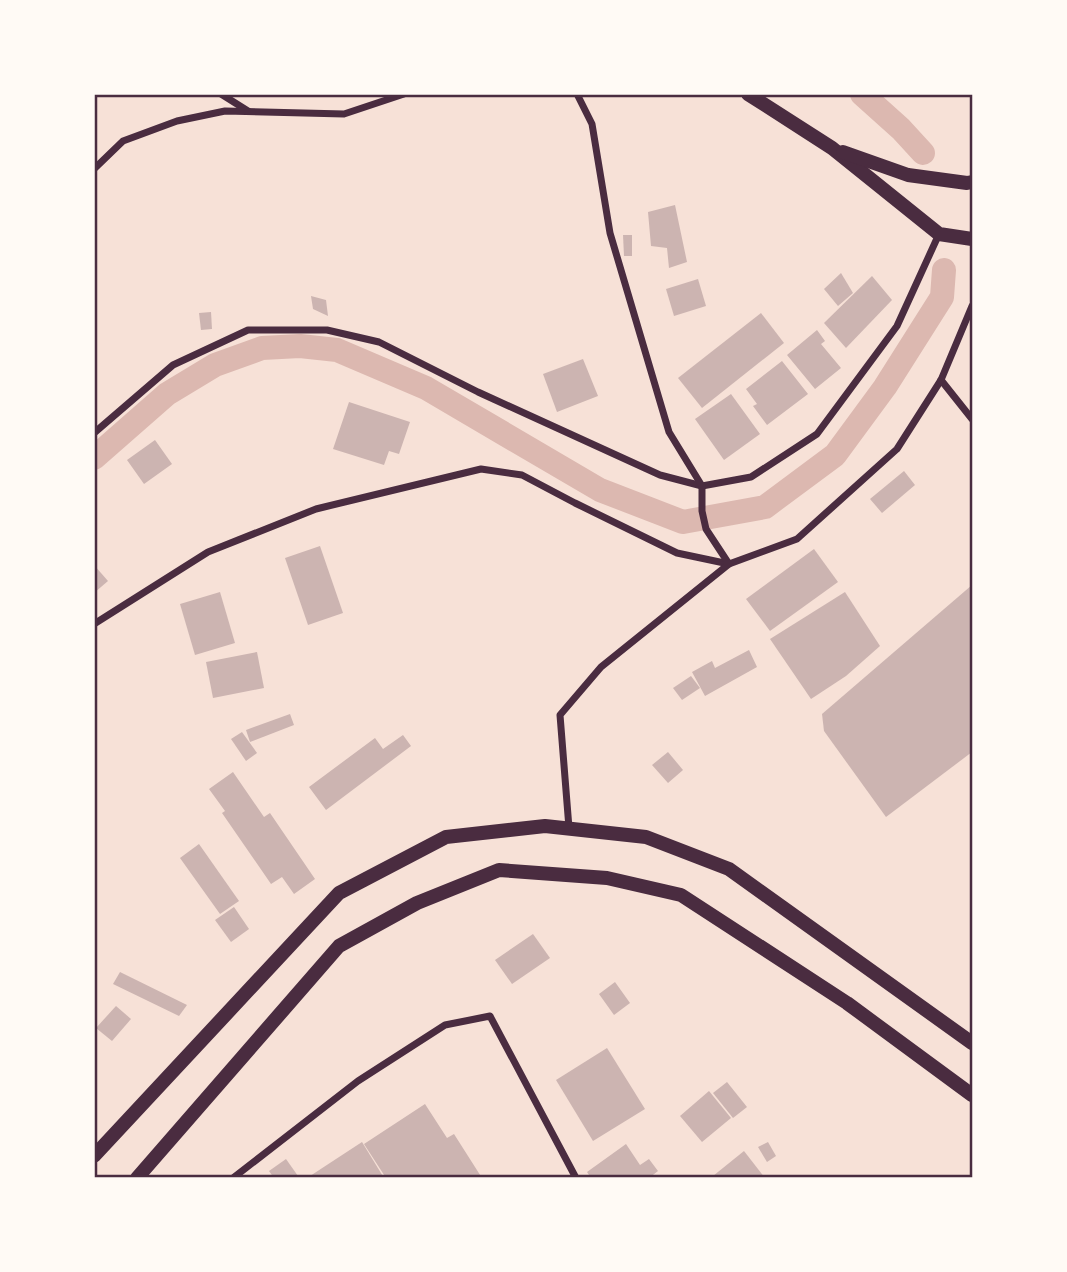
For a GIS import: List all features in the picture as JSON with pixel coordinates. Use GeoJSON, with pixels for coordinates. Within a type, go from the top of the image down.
{"type":"FeatureCollection","features":[{"type":"Feature","properties":{"kind":"main road"},"geometry":{"type":"LineString","coordinates":[[748,94],[832,148],[939,234],[972,239]]}},
{"type":"Feature","properties":{"kind":"main road"},"geometry":{"type":"LineString","coordinates":[[832,148],[908,175],[972,182]]}},
{"type":"Feature","properties":{"kind":"main road"},"geometry":{"type":"LineString","coordinates":[[94,1156],[339,893],[446,838],[545,827],[646,837],[729,869],[972,1043]]}},
{"type":"Feature","properties":{"kind":"main road"},"geometry":{"type":"LineString","coordinates":[[137,1178],[339,946],[417,904],[499,870],[607,878],[681,895],[848,1003],[972,1095]]}},
{"type":"Feature","properties":{"kind":"street"},"geometry":{"type":"LineString","coordinates":[[222,94],[249,112]]}},
{"type":"Feature","properties":{"kind":"street"},"geometry":{"type":"LineString","coordinates":[[94,169],[123,141],[177,121],[225,111],[344,114],[404,94]]}},
{"type":"Feature","properties":{"kind":"street"},"geometry":{"type":"LineString","coordinates":[[577,94],[592,124],[610,233],[669,432],[702,486],[702,511],[706,529],[729,564]]}},
{"type":"Feature","properties":{"kind":"street"},"geometry":{"type":"LineString","coordinates":[[94,433],[173,365],[248,330],[327,330],[379,342],[478,392],[660,475],[702,486],[751,477],[817,434],[897,326],[939,234]]}},
{"type":"Feature","properties":{"kind":"street"},"geometry":{"type":"LineString","coordinates":[[569,829],[560,715],[601,667],[729,564],[797,539],[897,449],[941,380],[972,306]]}},
{"type":"Feature","properties":{"kind":"street"},"geometry":{"type":"LineString","coordinates":[[941,380],[972,419]]}},
{"type":"Feature","properties":{"kind":"street"},"geometry":{"type":"LineString","coordinates":[[94,624],[208,552],[316,509],[481,469],[523,475],[677,553],[729,564]]}},
{"type":"Feature","properties":{"kind":"street"},"geometry":{"type":"LineString","coordinates":[[233,1178],[358,1081],[445,1025],[490,1016],[576,1178]]}},
{"type":"Feature","properties":{"kind":"building"},"geometry":{"type":"Polygon","coordinates":[[[675,205],[687,262],[669,268],[667,248],[651,246],[648,212],[675,205]]]}},
{"type":"Feature","properties":{"kind":"building"},"geometry":{"type":"Polygon","coordinates":[[[623,235],[632,235],[632,256],[624,256],[623,235]]]}},
{"type":"Feature","properties":{"kind":"building"},"geometry":{"type":"Polygon","coordinates":[[[841,273],[853,293],[838,306],[824,289],[841,273]]]}},
{"type":"Feature","properties":{"kind":"building"},"geometry":{"type":"Polygon","coordinates":[[[872,276],[892,300],[846,348],[824,323],[872,276]]]}},
{"type":"Feature","properties":{"kind":"building"},"geometry":{"type":"Polygon","coordinates":[[[698,279],[706,306],[674,316],[666,289],[698,279]]]}},
{"type":"Feature","properties":{"kind":"building"},"geometry":{"type":"Polygon","coordinates":[[[311,296],[326,300],[328,316],[313,309],[311,296]]]}},
{"type":"Feature","properties":{"kind":"building"},"geometry":{"type":"Polygon","coordinates":[[[211,312],[212,329],[201,330],[199,313],[211,312]]]}},
{"type":"Feature","properties":{"kind":"building"},"geometry":{"type":"Polygon","coordinates":[[[761,313],[784,343],[702,408],[678,378],[761,313]]]}},
{"type":"Feature","properties":{"kind":"building"},"geometry":{"type":"Polygon","coordinates":[[[817,330],[825,341],[821,344],[841,368],[815,389],[787,355],[817,330]]]}},
{"type":"Feature","properties":{"kind":"building"},"geometry":{"type":"Polygon","coordinates":[[[583,359],[598,396],[557,412],[543,374],[583,359]]]}},
{"type":"Feature","properties":{"kind":"building"},"geometry":{"type":"Polygon","coordinates":[[[782,361],[808,394],[767,425],[753,406],[757,404],[746,389],[782,361]]]}},
{"type":"Feature","properties":{"kind":"building"},"geometry":{"type":"Polygon","coordinates":[[[731,394],[760,434],[724,460],[695,419],[731,394]]]}},
{"type":"Feature","properties":{"kind":"building"},"geometry":{"type":"Polygon","coordinates":[[[349,402],[410,422],[399,454],[389,451],[384,465],[333,449],[349,402]]]}},
{"type":"Feature","properties":{"kind":"building"},"geometry":{"type":"Polygon","coordinates":[[[155,440],[172,464],[144,484],[127,460],[155,440]]]}},
{"type":"Feature","properties":{"kind":"building"},"geometry":{"type":"Polygon","coordinates":[[[904,471],[915,485],[882,513],[870,499],[904,471]]]}},
{"type":"Feature","properties":{"kind":"building"},"geometry":{"type":"Polygon","coordinates":[[[320,546],[343,613],[308,625],[285,558],[320,546]]]}},
{"type":"Feature","properties":{"kind":"building"},"geometry":{"type":"Polygon","coordinates":[[[814,549],[838,582],[770,631],[746,599],[814,549]]]}},
{"type":"Feature","properties":{"kind":"building"},"geometry":{"type":"Polygon","coordinates":[[[94,565],[108,581],[94,593],[94,565]]]}},
{"type":"Feature","properties":{"kind":"building"},"geometry":{"type":"Polygon","coordinates":[[[972,585],[972,752],[886,817],[824,731],[822,714],[972,585]]]}},
{"type":"Feature","properties":{"kind":"building"},"geometry":{"type":"Polygon","coordinates":[[[220,592],[235,643],[195,655],[180,604],[220,592]]]}},
{"type":"Feature","properties":{"kind":"building"},"geometry":{"type":"Polygon","coordinates":[[[845,592],[880,646],[846,676],[811,699],[770,639],[845,592]]]}},
{"type":"Feature","properties":{"kind":"building"},"geometry":{"type":"Polygon","coordinates":[[[749,650],[757,667],[705,696],[692,672],[712,661],[715,668],[749,650]]]}},
{"type":"Feature","properties":{"kind":"building"},"geometry":{"type":"Polygon","coordinates":[[[257,652],[264,688],[213,698],[206,662],[257,652]]]}},
{"type":"Feature","properties":{"kind":"building"},"geometry":{"type":"Polygon","coordinates":[[[691,676],[700,688],[682,700],[673,688],[691,676]]]}},
{"type":"Feature","properties":{"kind":"building"},"geometry":{"type":"Polygon","coordinates":[[[290,714],[294,725],[250,742],[246,730],[290,714]]]}},
{"type":"Feature","properties":{"kind":"building"},"geometry":{"type":"Polygon","coordinates":[[[242,732],[257,753],[246,761],[231,739],[242,732]]]}},
{"type":"Feature","properties":{"kind":"building"},"geometry":{"type":"Polygon","coordinates":[[[403,735],[411,746],[326,810],[309,787],[375,738],[383,749],[403,735]]]}},
{"type":"Feature","properties":{"kind":"building"},"geometry":{"type":"Polygon","coordinates":[[[668,752],[683,770],[668,783],[652,765],[668,752]]]}},
{"type":"Feature","properties":{"kind":"building"},"geometry":{"type":"Polygon","coordinates":[[[233,772],[264,817],[270,813],[315,879],[294,894],[282,877],[271,884],[222,813],[225,811],[209,789],[233,772]]]}},
{"type":"Feature","properties":{"kind":"building"},"geometry":{"type":"Polygon","coordinates":[[[199,844],[239,901],[220,914],[180,858],[199,844]]]}},
{"type":"Feature","properties":{"kind":"building"},"geometry":{"type":"Polygon","coordinates":[[[234,907],[249,929],[231,942],[215,920],[234,907]]]}},
{"type":"Feature","properties":{"kind":"building"},"geometry":{"type":"Polygon","coordinates":[[[533,934],[550,958],[512,984],[495,960],[533,934]]]}},
{"type":"Feature","properties":{"kind":"building"},"geometry":{"type":"Polygon","coordinates":[[[120,972],[187,1005],[179,1016],[113,984],[120,972]]]}},
{"type":"Feature","properties":{"kind":"building"},"geometry":{"type":"Polygon","coordinates":[[[615,982],[630,1003],[614,1015],[599,994],[615,982]]]}},
{"type":"Feature","properties":{"kind":"building"},"geometry":{"type":"Polygon","coordinates":[[[116,1006],[131,1019],[112,1041],[96,1028],[116,1006]]]}},
{"type":"Feature","properties":{"kind":"building"},"geometry":{"type":"Polygon","coordinates":[[[607,1048],[645,1109],[593,1141],[556,1080],[607,1048]]]}},
{"type":"Feature","properties":{"kind":"building"},"geometry":{"type":"Polygon","coordinates":[[[727,1082],[747,1107],[733,1118],[713,1093],[727,1082]]]}},
{"type":"Feature","properties":{"kind":"building"},"geometry":{"type":"Polygon","coordinates":[[[709,1091],[731,1118],[702,1142],[680,1116],[709,1091]]]}},
{"type":"Feature","properties":{"kind":"building"},"geometry":{"type":"Polygon","coordinates":[[[425,1104],[447,1138],[454,1134],[482,1178],[386,1178],[364,1144],[425,1104]]]}},
{"type":"Feature","properties":{"kind":"building"},"geometry":{"type":"Polygon","coordinates":[[[362,1142],[384,1178],[307,1178],[362,1142]]]}},
{"type":"Feature","properties":{"kind":"building"},"geometry":{"type":"Polygon","coordinates":[[[768,1142],[776,1156],[767,1162],[758,1147],[768,1142]]]}},
{"type":"Feature","properties":{"kind":"building"},"geometry":{"type":"Polygon","coordinates":[[[626,1144],[640,1165],[649,1159],[658,1171],[649,1178],[591,1178],[587,1172],[626,1144]]]}},
{"type":"Feature","properties":{"kind":"building"},"geometry":{"type":"Polygon","coordinates":[[[744,1151],[765,1178],[713,1176],[744,1151]]]}},
{"type":"Feature","properties":{"kind":"building"},"geometry":{"type":"Polygon","coordinates":[[[286,1159],[298,1176],[274,1178],[269,1171],[286,1159]]]}},
{"type":"Feature","properties":{"kind":"waterway"},"geometry":{"type":"LineString","coordinates":[[862,94],[923,153]]}},
{"type":"Feature","properties":{"kind":"waterway"},"geometry":{"type":"LineString","coordinates":[[94,458],[167,394],[215,365],[262,348],[300,346],[337,350],[426,388],[600,490],[683,522],[765,507],[835,455],[885,387],[942,297],[944,270]]}}]}
